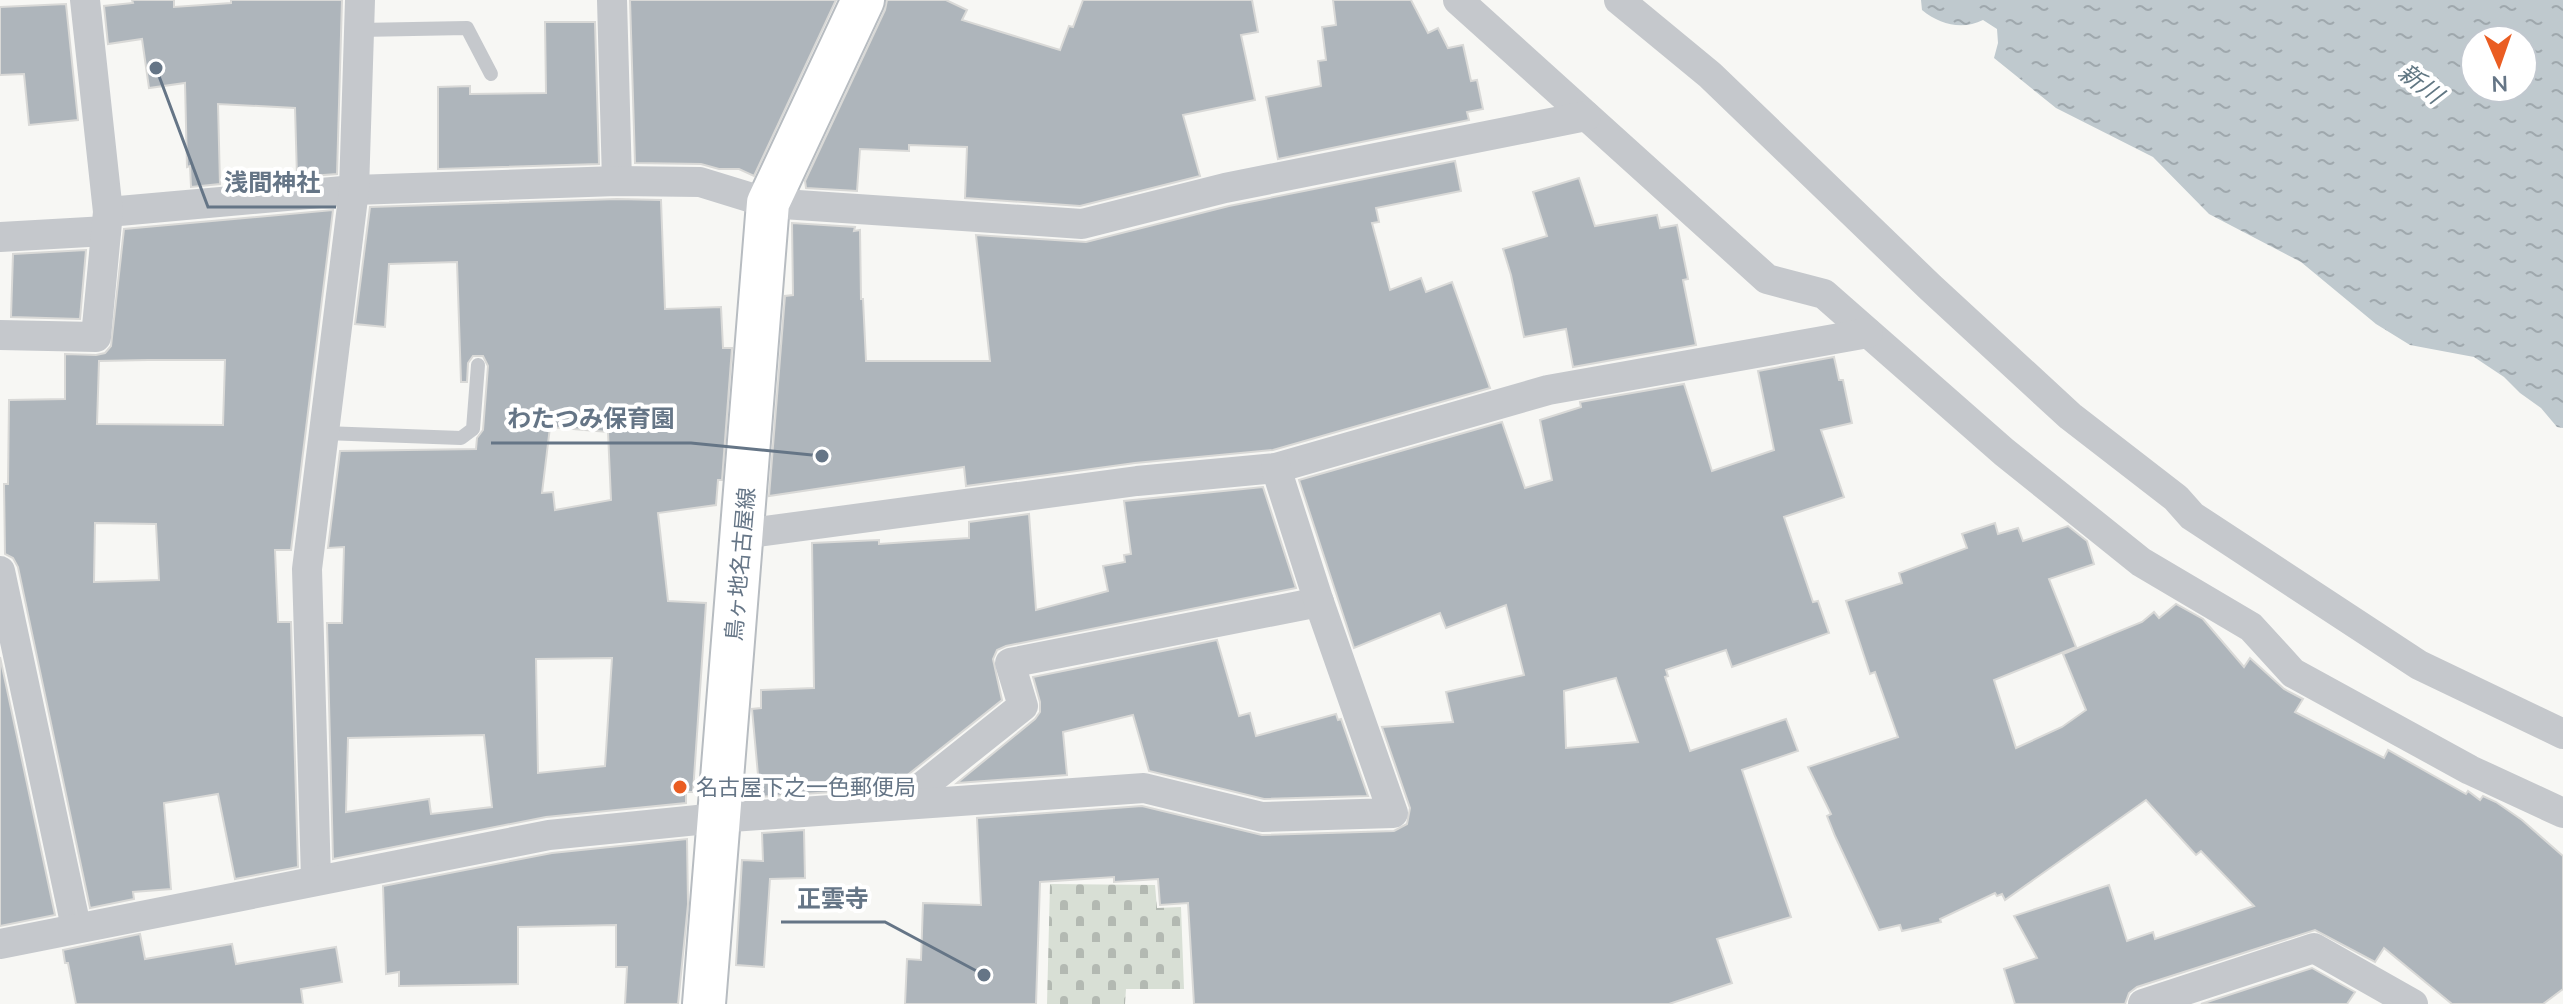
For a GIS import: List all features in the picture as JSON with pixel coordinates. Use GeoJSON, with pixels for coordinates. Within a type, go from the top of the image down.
{"type":"FeatureCollection","features":[{"type":"Feature","properties":{"kind":"main road","name":"鳥ヶ地名古屋線"},"geometry":{"type":"LineString","coordinates":[[704,1004],[768,203],[863,0]]}},
{"type":"Feature","properties":{"kind":"street"},"geometry":{"type":"LineString","coordinates":[[0,335],[96,337],[107,221],[85,0]]}},
{"type":"Feature","properties":{"kind":"street"},"geometry":{"type":"LineString","coordinates":[[612,0],[617,181]]}},
{"type":"Feature","properties":{"kind":"street"},"geometry":{"type":"LineString","coordinates":[[1458,0],[1767,279],[1824,294],[2004,452],[2141,562],[2251,627],[2293,673],[2470,770],[2563,813]]}},
{"type":"Feature","properties":{"kind":"street"},"geometry":{"type":"LineString","coordinates":[[1619,0],[1710,75],[1930,287],[2070,416],[2176,498],[2192,516],[2419,665],[2563,734]]}},
{"type":"Feature","properties":{"kind":"street"},"geometry":{"type":"LineString","coordinates":[[316,879],[307,569],[354,190],[360,15]]}},
{"type":"Feature","properties":{"kind":"street"},"geometry":{"type":"LineString","coordinates":[[0,237],[354,190],[617,181],[700,182],[768,203],[1082,224],[1225,188],[1586,116]]}},
{"type":"Feature","properties":{"kind":"street"},"geometry":{"type":"LineString","coordinates":[[743,534],[1137,481],[1276,468],[1548,390],[1868,333]]}},
{"type":"Feature","properties":{"kind":"street"},"geometry":{"type":"LineString","coordinates":[[0,944],[549,835],[717,818],[1144,788],[1262,817],[1393,813],[1276,468]]}},
{"type":"Feature","properties":{"kind":"street"},"geometry":{"type":"LineString","coordinates":[[0,571],[76,927]]}},
{"type":"Feature","properties":{"kind":"street"},"geometry":{"type":"LineString","coordinates":[[899,805],[1023,706],[1010,663],[1319,602]]}},
{"type":"Feature","properties":{"kind":"street"},"geometry":{"type":"LineString","coordinates":[[2143,1004],[2314,948],[2413,1004]]}},
{"type":"Feature","properties":{"kind":"lane"},"geometry":{"type":"LineString","coordinates":[[360,15],[467,28],[491,74]]}},
{"type":"Feature","properties":{"kind":"lane"},"geometry":{"type":"LineString","coordinates":[[324,433],[461,438],[473,429],[478,365]]}},
{"type":"Feature","properties":{"kind":"green space"},"geometry":{"type":"Polygon","coordinates":[[[1050,884],[1155,885],[1157,908],[1181,907],[1184,989],[1126,989],[1125,1004],[1047,1004],[1050,884]]]}},
{"type":"Feature","properties":{"kind":"water","name":"新川"},"geometry":{"type":"Polygon","coordinates":[[[1921,0],[2563,0],[2563,428],[2557,427],[2541,408],[2504,377],[2474,357],[2410,345],[2376,324],[2301,262],[2209,214],[2153,157],[2056,108],[1994,58],[1998,43],[1997,29],[1983,20],[1960,25],[1936,19],[1922,10],[1921,0]]]}},
{"type":"Feature","properties":{"kind":"building"},"geometry":{"type":"Polygon","coordinates":[[[132,0],[174,0],[174,7],[231,3],[231,0],[342,0],[337,174],[297,177],[295,108],[218,104],[220,184],[191,187],[190,166],[187,167],[185,83],[149,88],[142,39],[108,44],[104,6],[133,3],[132,0]]]}},
{"type":"Feature","properties":{"kind":"building"},"geometry":{"type":"Polygon","coordinates":[[[630,0],[836,0],[754,176],[739,169],[719,169],[701,164],[635,163],[630,0]]]}},
{"type":"Feature","properties":{"kind":"building"},"geometry":{"type":"Polygon","coordinates":[[[887,0],[946,0],[967,10],[962,20],[1060,50],[1083,0],[1252,0],[1258,32],[1241,35],[1255,100],[1183,115],[1200,176],[1080,206],[965,198],[967,147],[909,145],[909,151],[860,149],[857,191],[806,188],[805,181],[887,0]]]}},
{"type":"Feature","properties":{"kind":"building"},"geometry":{"type":"Polygon","coordinates":[[[1333,0],[1411,0],[1428,33],[1438,28],[1448,48],[1463,45],[1471,81],[1477,80],[1483,109],[1467,112],[1469,120],[1278,159],[1266,97],[1321,86],[1318,61],[1326,60],[1322,27],[1336,25],[1333,0]]]}},
{"type":"Feature","properties":{"kind":"building"},"geometry":{"type":"Polygon","coordinates":[[[66,4],[78,120],[29,125],[24,74],[0,75],[0,7],[66,4]]]}},
{"type":"Feature","properties":{"kind":"building"},"geometry":{"type":"Polygon","coordinates":[[[545,22],[595,22],[599,164],[438,169],[438,87],[470,86],[470,94],[546,93],[545,22]]]}},
{"type":"Feature","properties":{"kind":"building"},"geometry":{"type":"Polygon","coordinates":[[[1455,161],[1461,191],[1376,208],[1379,222],[1372,223],[1390,290],[1421,278],[1426,292],[1452,282],[1490,388],[1273,450],[1135,463],[966,486],[964,467],[769,496],[785,296],[793,295],[792,223],[855,227],[854,231],[860,230],[866,361],[990,361],[976,235],[1086,242],[1229,206],[1455,161]]]}},
{"type":"Feature","properties":{"kind":"building"},"geometry":{"type":"Polygon","coordinates":[[[1579,178],[1595,226],[1657,215],[1660,228],[1677,225],[1688,279],[1683,280],[1696,345],[1573,367],[1566,329],[1524,337],[1503,249],[1547,236],[1533,192],[1579,178]]]}},
{"type":"Feature","properties":{"kind":"building"},"geometry":{"type":"Polygon","coordinates":[[[661,200],[665,309],[721,307],[723,348],[732,348],[722,480],[718,480],[716,505],[658,513],[668,601],[706,603],[693,792],[686,792],[686,803],[546,817],[333,859],[327,623],[342,623],[344,547],[328,548],[340,451],[476,449],[477,438],[483,430],[488,366],[483,356],[473,356],[468,363],[467,382],[461,382],[457,262],[389,264],[385,327],[355,324],[370,207],[661,200]],[[550,427],[542,493],[553,492],[555,510],[611,500],[608,432],[550,427]],[[612,658],[536,659],[538,773],[605,766],[612,658]],[[484,735],[348,738],[346,812],[429,799],[431,814],[492,807],[484,735]]]}},
{"type":"Feature","properties":{"kind":"building"},"geometry":{"type":"Polygon","coordinates":[[[333,210],[291,550],[275,550],[278,622],[291,622],[298,867],[235,879],[218,794],[164,803],[171,889],[133,892],[134,899],[90,908],[18,567],[13,558],[5,554],[4,484],[8,484],[9,400],[65,399],[65,354],[96,355],[105,353],[111,346],[124,229],[333,210]],[[225,360],[99,361],[97,424],[223,425],[225,360]],[[95,523],[94,582],[159,580],[156,524],[95,523]]]}},
{"type":"Feature","properties":{"kind":"building"},"geometry":{"type":"Polygon","coordinates":[[[86,250],[80,319],[11,317],[13,254],[86,250]]]}},
{"type":"Feature","properties":{"kind":"building"},"geometry":{"type":"Polygon","coordinates":[[[1834,357],[1839,380],[1843,380],[1852,423],[1821,430],[1844,497],[1784,517],[1813,602],[1818,601],[1829,633],[1732,667],[1726,650],[1666,670],[1668,676],[1665,677],[1690,751],[1786,719],[1798,751],[1742,770],[1791,917],[1717,939],[1732,983],[1669,1004],[1194,1004],[1188,903],[1160,905],[1158,879],[1114,882],[1114,877],[1040,882],[1036,1004],[905,1004],[907,959],[921,960],[923,903],[981,905],[977,818],[1142,806],[1262,835],[1394,831],[1407,824],[1410,808],[1382,727],[1453,722],[1446,692],[1524,675],[1506,605],[1446,628],[1440,613],[1354,648],[1299,480],[1502,422],[1525,488],[1552,480],[1540,420],[1581,407],[1580,402],[1684,384],[1712,471],[1774,450],[1758,371],[1834,357]],[[1616,678],[1564,691],[1566,748],[1638,742],[1616,678]]]}},
{"type":"Feature","properties":{"kind":"building"},"geometry":{"type":"Polygon","coordinates":[[[1263,487],[1296,588],[1006,646],[997,650],[993,659],[1002,700],[905,777],[890,781],[891,788],[760,797],[752,709],[761,708],[761,690],[814,688],[812,543],[879,540],[879,544],[969,538],[969,522],[1029,514],[1036,610],[1108,591],[1103,566],[1125,562],[1124,555],[1131,554],[1124,501],[1263,487]]]}},
{"type":"Feature","properties":{"kind":"building"},"geometry":{"type":"Polygon","coordinates":[[[1995,523],[1998,534],[2018,528],[2023,541],[2068,526],[2087,541],[2094,564],[2049,579],[2076,647],[1994,680],[2016,748],[2062,727],[2086,710],[2063,654],[2142,622],[2154,612],[2159,618],[2176,604],[2203,619],[2244,667],[2250,658],[2284,689],[2303,699],[2295,712],[2384,758],[2388,750],[2466,794],[2468,791],[2480,800],[2483,796],[2496,802],[2563,856],[2563,989],[2543,1004],[2452,1004],[2384,948],[2375,962],[2315,930],[2137,987],[2129,993],[2125,1004],[2015,1004],[2004,969],[2037,958],[2014,916],[2109,885],[2127,941],[2153,932],[2155,939],[2254,906],[2201,851],[2196,855],[2146,800],[2005,900],[2002,894],[1997,896],[1995,893],[1940,919],[1941,922],[1902,931],[1900,925],[1879,930],[1835,836],[1827,816],[1831,814],[1808,767],[1898,737],[1875,672],[1870,674],[1846,601],[1902,583],[1899,573],[1967,548],[1962,534],[1995,523]]]}},
{"type":"Feature","properties":{"kind":"building"},"geometry":{"type":"Polygon","coordinates":[[[1217,640],[1239,716],[1250,713],[1256,736],[1336,714],[1338,720],[1341,719],[1368,796],[1264,799],[1149,771],[1133,715],[1063,732],[1067,775],[957,783],[1035,719],[1040,712],[1040,702],[1033,677],[1217,640]]]}},
{"type":"Feature","properties":{"kind":"building"},"geometry":{"type":"Polygon","coordinates":[[[0,657],[55,915],[0,926],[0,657]]]}},
{"type":"Feature","properties":{"kind":"building"},"geometry":{"type":"Polygon","coordinates":[[[804,830],[805,878],[770,879],[764,967],[736,965],[742,860],[763,861],[762,833],[804,830]]]}},
{"type":"Feature","properties":{"kind":"building"},"geometry":{"type":"Polygon","coordinates":[[[687,839],[688,904],[678,1004],[625,1004],[627,967],[616,967],[616,925],[518,927],[518,984],[399,986],[399,972],[386,974],[383,886],[552,853],[687,839]]]}},
{"type":"Feature","properties":{"kind":"building"},"geometry":{"type":"Polygon","coordinates":[[[140,934],[145,959],[232,944],[236,964],[336,947],[342,982],[301,989],[303,1004],[76,1004],[63,950],[140,934]]]}},
{"type":"Feature","properties":{"kind":"building"},"geometry":{"type":"Polygon","coordinates":[[[2312,968],[2355,992],[2347,1004],[2201,1004],[2312,968]]]}},
{"type":"Feature","properties":{"kind":"place","name":"浅間神社"},"geometry":{"type":"Point","coordinates":[156,68]}},
{"type":"Feature","properties":{"kind":"place","name":"わたつみ保育園"},"geometry":{"type":"Point","coordinates":[822,456]}},
{"type":"Feature","properties":{"kind":"place","name":"名古屋下之一色郵便局"},"geometry":{"type":"Point","coordinates":[680,787]}},
{"type":"Feature","properties":{"kind":"place","name":"正雲寺"},"geometry":{"type":"Point","coordinates":[984,975]}}]}
